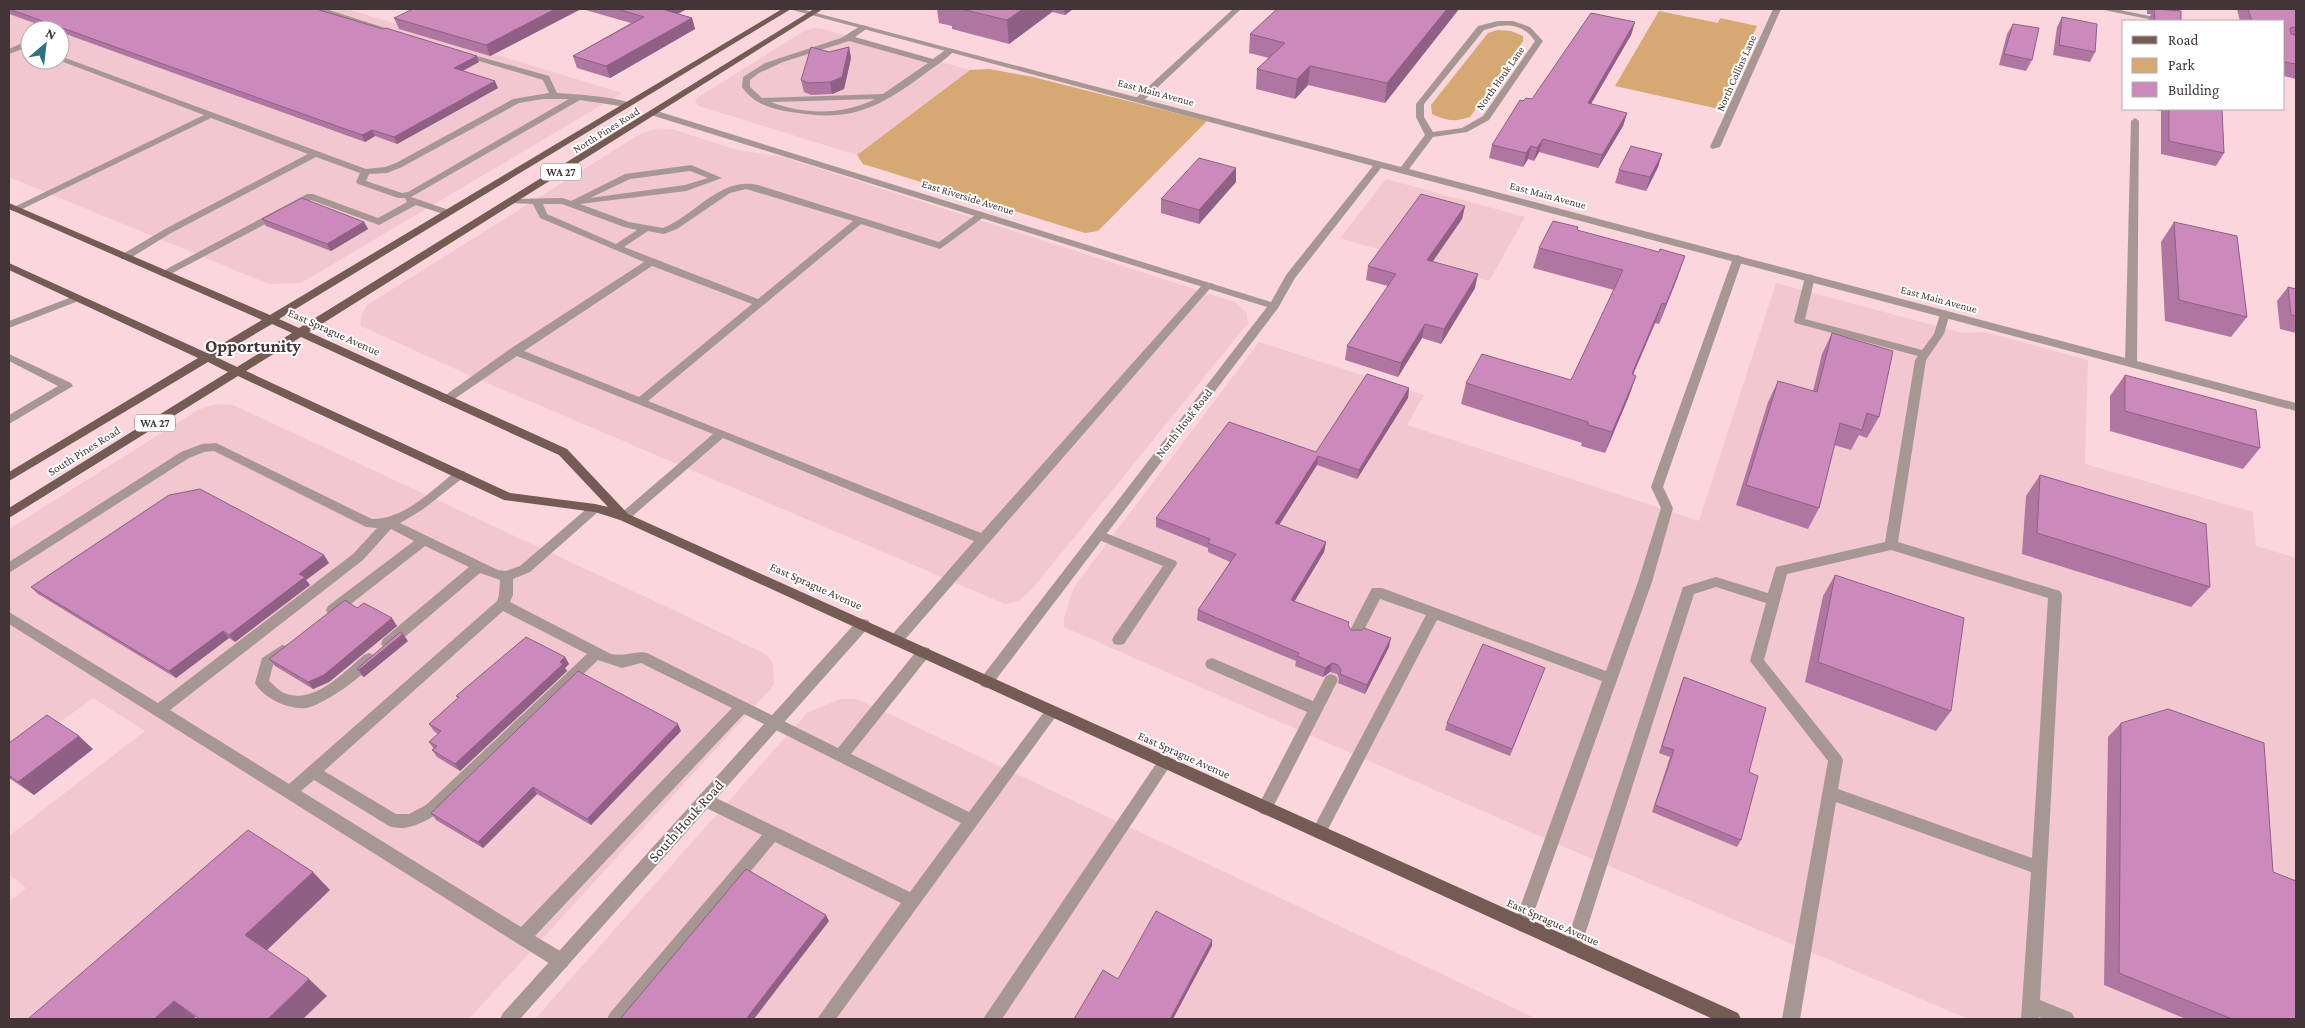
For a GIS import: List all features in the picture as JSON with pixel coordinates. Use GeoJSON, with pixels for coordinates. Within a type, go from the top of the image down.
{"type":"FeatureCollection","features":[{"type":"Feature","properties":{"kind":"main road","name":"North Pines Road"},"geometry":{"type":"LineString","coordinates":[[270,320],[446,212],[786,9]]}},
{"type":"Feature","properties":{"kind":"main road","name":"North Pines Road"},"geometry":{"type":"LineString","coordinates":[[301,333],[816,11]]}},
{"type":"Feature","properties":{"kind":"main road","name":"East Sprague Avenue"},"geometry":{"type":"LineString","coordinates":[[12,208],[301,333],[563,452],[624,517]]}},
{"type":"Feature","properties":{"kind":"main road","name":"East Sprague Avenue"},"geometry":{"type":"LineString","coordinates":[[9,266],[508,497],[595,508],[624,517],[1732,1019]]}},
{"type":"Feature","properties":{"kind":"main road","name":"South Pines Road"},"geometry":{"type":"LineString","coordinates":[[9,477],[270,320]]}},
{"type":"Feature","properties":{"kind":"main road","name":"South Pines Road"},"geometry":{"type":"LineString","coordinates":[[9,514],[301,333]]}},
{"type":"Feature","properties":{"kind":"street"},"geometry":{"type":"LineString","coordinates":[[319,9],[413,38]]}},
{"type":"Feature","properties":{"kind":"street","name":"East Main Avenue"},"geometry":{"type":"LineString","coordinates":[[793,9],[816,11],[865,27],[2296,407]]}},
{"type":"Feature","properties":{"kind":"street"},"geometry":{"type":"LineString","coordinates":[[1139,100],[1237,9]]}},
{"type":"Feature","properties":{"kind":"street","name":"North Collins Lane"},"geometry":{"type":"LineString","coordinates":[[1715,147],[1777,9]]}},
{"type":"Feature","properties":{"kind":"street"},"geometry":{"type":"LineString","coordinates":[[2103,9],[2164,20]]}},
{"type":"Feature","properties":{"kind":"street","name":"North Houk Lane"},"geometry":{"type":"LineString","coordinates":[[1496,23],[1518,24],[1533,31],[1539,41],[1486,118],[1464,130],[1430,135],[1420,117],[1420,104],[1481,28],[1496,23]]}},
{"type":"Feature","properties":{"kind":"street"},"geometry":{"type":"LineString","coordinates":[[865,27],[848,38],[753,73],[746,79],[746,86],[756,100],[780,108],[842,113],[857,110],[884,96],[952,50]]}},
{"type":"Feature","properties":{"kind":"street"},"geometry":{"type":"LineString","coordinates":[[848,38],[934,62]]}},
{"type":"Feature","properties":{"kind":"street"},"geometry":{"type":"LineString","coordinates":[[451,49],[546,78],[554,95]]}},
{"type":"Feature","properties":{"kind":"street"},"geometry":{"type":"LineString","coordinates":[[70,62],[364,172],[387,170],[399,165],[516,100],[554,95],[627,104]]}},
{"type":"Feature","properties":{"kind":"street"},"geometry":{"type":"LineString","coordinates":[[756,100],[884,96]]}},
{"type":"Feature","properties":{"kind":"street"},"geometry":{"type":"LineString","coordinates":[[404,197],[577,98]]}},
{"type":"Feature","properties":{"kind":"street","name":"East Riverside Avenue"},"geometry":{"type":"LineString","coordinates":[[654,113],[1274,306]]}},
{"type":"Feature","properties":{"kind":"street"},"geometry":{"type":"LineString","coordinates":[[12,208],[210,115]]}},
{"type":"Feature","properties":{"kind":"street"},"geometry":{"type":"LineString","coordinates":[[2131,363],[2135,121]]}},
{"type":"Feature","properties":{"kind":"street"},"geometry":{"type":"LineString","coordinates":[[1404,170],[1430,135]]}},
{"type":"Feature","properties":{"kind":"street"},"geometry":{"type":"LineString","coordinates":[[125,257],[168,231],[314,154]]}},
{"type":"Feature","properties":{"kind":"street","name":"North Houk Road"},"geometry":{"type":"LineString","coordinates":[[986,682],[1274,306],[1290,277],[1380,163]]}},
{"type":"Feature","properties":{"kind":"street"},"geometry":{"type":"LineString","coordinates":[[514,201],[573,203],[686,188],[717,178],[691,168],[628,176],[573,203]]}},
{"type":"Feature","properties":{"kind":"street"},"geometry":{"type":"LineString","coordinates":[[364,172],[361,182],[446,212]]}},
{"type":"Feature","properties":{"kind":"street"},"geometry":{"type":"LineString","coordinates":[[573,203],[626,225],[664,231],[674,227],[727,192],[746,186],[755,187],[940,246],[981,215]]}},
{"type":"Feature","properties":{"kind":"street"},"geometry":{"type":"LineString","coordinates":[[165,274],[310,196],[379,222],[416,201]]}},
{"type":"Feature","properties":{"kind":"street"},"geometry":{"type":"LineString","coordinates":[[537,201],[543,216],[616,248],[759,303]]}},
{"type":"Feature","properties":{"kind":"street"},"geometry":{"type":"LineString","coordinates":[[640,402],[859,221]]}},
{"type":"Feature","properties":{"kind":"street"},"geometry":{"type":"LineString","coordinates":[[616,248],[645,228]]}},
{"type":"Feature","properties":{"kind":"street"},"geometry":{"type":"LineString","coordinates":[[1522,924],[1645,582],[1667,508],[1657,487],[1738,258]]}},
{"type":"Feature","properties":{"kind":"street"},"geometry":{"type":"LineString","coordinates":[[446,399],[514,351],[651,262]]}},
{"type":"Feature","properties":{"kind":"street"},"geometry":{"type":"LineString","coordinates":[[1810,277],[1799,320],[1925,354]]}},
{"type":"Feature","properties":{"kind":"street"},"geometry":{"type":"LineString","coordinates":[[896,640],[983,539],[1208,286]]}},
{"type":"Feature","properties":{"kind":"street"},"geometry":{"type":"LineString","coordinates":[[9,325],[77,298]]}},
{"type":"Feature","properties":{"kind":"street"},"geometry":{"type":"LineString","coordinates":[[1891,545],[1921,360],[1939,334],[1945,313]]}},
{"type":"Feature","properties":{"kind":"street"},"geometry":{"type":"LineString","coordinates":[[514,351],[983,539]]}},
{"type":"Feature","properties":{"kind":"street"},"geometry":{"type":"LineString","coordinates":[[9,357],[67,386],[9,420]]}},
{"type":"Feature","properties":{"kind":"street"},"geometry":{"type":"LineString","coordinates":[[624,517],[722,433]]}},
{"type":"Feature","properties":{"kind":"street"},"geometry":{"type":"LineString","coordinates":[[9,568],[185,455],[202,448],[216,447],[370,524],[378,525],[389,522],[417,508],[460,474]]}},
{"type":"Feature","properties":{"kind":"street"},"geometry":{"type":"LineString","coordinates":[[389,522],[496,576],[508,576],[525,569],[595,508]]}},
{"type":"Feature","properties":{"kind":"street"},"geometry":{"type":"LineString","coordinates":[[158,711],[358,557],[389,522]]}},
{"type":"Feature","properties":{"kind":"street"},"geometry":{"type":"LineString","coordinates":[[1098,535],[1171,564],[1119,640]]}},
{"type":"Feature","properties":{"kind":"street"},"geometry":{"type":"LineString","coordinates":[[322,619],[424,540]]}},
{"type":"Feature","properties":{"kind":"street"},"geometry":{"type":"LineString","coordinates":[[1791,1019],[1836,760],[1757,661],[1781,570],[1891,545],[2055,595],[2030,1012],[2066,1019]]}},
{"type":"Feature","properties":{"kind":"street"},"geometry":{"type":"LineString","coordinates":[[290,644],[267,662],[262,683],[278,697],[305,702],[335,688],[478,566]]}},
{"type":"Feature","properties":{"kind":"street"},"geometry":{"type":"LineString","coordinates":[[290,792],[502,604],[506,595],[508,576]]}},
{"type":"Feature","properties":{"kind":"street"},"geometry":{"type":"LineString","coordinates":[[1573,947],[1688,591],[1716,582],[1773,600]]}},
{"type":"Feature","properties":{"kind":"street"},"geometry":{"type":"LineString","coordinates":[[1354,634],[1377,592],[1610,678]]}},
{"type":"Feature","properties":{"kind":"street"},"geometry":{"type":"LineString","coordinates":[[502,604],[616,662],[642,657],[972,821]]}},
{"type":"Feature","properties":{"kind":"street"},"geometry":{"type":"LineString","coordinates":[[1319,832],[1434,613]]}},
{"type":"Feature","properties":{"kind":"street"},"geometry":{"type":"LineString","coordinates":[[9,617],[561,961]]}},
{"type":"Feature","properties":{"kind":"street","name":"South Houk Road"},"geometry":{"type":"LineString","coordinates":[[509,1019],[863,624]]}},
{"type":"Feature","properties":{"kind":"street"},"geometry":{"type":"LineString","coordinates":[[841,755],[924,652]]}},
{"type":"Feature","properties":{"kind":"street"},"geometry":{"type":"LineString","coordinates":[[313,772],[394,821],[411,821],[431,810],[597,653]]}},
{"type":"Feature","properties":{"kind":"street"},"geometry":{"type":"LineString","coordinates":[[1212,664],[1316,709]]}},
{"type":"Feature","properties":{"kind":"street"},"geometry":{"type":"LineString","coordinates":[[1265,808],[1331,680]]}},
{"type":"Feature","properties":{"kind":"street"},"geometry":{"type":"LineString","coordinates":[[524,937],[743,706]]}},
{"type":"Feature","properties":{"kind":"street"},"geometry":{"type":"LineString","coordinates":[[826,1019],[1052,712]]}},
{"type":"Feature","properties":{"kind":"street"},"geometry":{"type":"LineString","coordinates":[[992,1019],[1165,762]]}},
{"type":"Feature","properties":{"kind":"street"},"geometry":{"type":"LineString","coordinates":[[1830,793],[2039,868]]}},
{"type":"Feature","properties":{"kind":"street"},"geometry":{"type":"LineString","coordinates":[[705,800],[913,901]]}},
{"type":"Feature","properties":{"kind":"street"},"geometry":{"type":"LineString","coordinates":[[616,1019],[773,833]]}},
{"type":"Feature","properties":{"kind":"shaded area"},"geometry":{"type":"Polygon","coordinates":[[[9,9],[347,9],[622,93],[301,283],[269,284],[9,177],[9,9]]]}},
{"type":"Feature","properties":{"kind":"shaded area"},"geometry":{"type":"Polygon","coordinates":[[[813,28],[823,29],[970,70],[857,155],[699,106],[695,102],[697,98],[804,31],[813,28]]]}},
{"type":"Feature","properties":{"kind":"shaded area"},"geometry":{"type":"Polygon","coordinates":[[[672,129],[737,150],[783,157],[1235,302],[1246,312],[1248,323],[1033,588],[1019,601],[1005,604],[471,376],[361,326],[361,316],[367,305],[640,134],[652,130],[672,129]]]}},
{"type":"Feature","properties":{"kind":"shaded area"},"geometry":{"type":"Polygon","coordinates":[[[1386,179],[1525,217],[1489,281],[1340,238],[1386,179]]]}},
{"type":"Feature","properties":{"kind":"shaded area"},"geometry":{"type":"Polygon","coordinates":[[[1776,283],[1962,333],[1985,332],[2088,360],[2085,464],[2253,512],[2256,546],[2296,558],[2296,1019],[1968,1019],[1583,855],[1064,627],[1064,618],[1074,587],[1259,342],[1424,395],[1407,425],[1699,521],[1776,283]]]}},
{"type":"Feature","properties":{"kind":"shaded area"},"geometry":{"type":"Polygon","coordinates":[[[212,405],[233,405],[665,606],[767,655],[773,664],[774,685],[469,1019],[9,1019],[9,902],[26,888],[9,874],[9,836],[145,731],[93,698],[9,760],[9,529],[198,410],[212,405]]]}},
{"type":"Feature","properties":{"kind":"shaded area"},"geometry":{"type":"Polygon","coordinates":[[[840,699],[857,699],[1537,1019],[535,1019],[807,713],[840,699]]]}},
{"type":"Feature","properties":{"kind":"green space"},"geometry":{"type":"Polygon","coordinates":[[[1659,11],[1718,23],[1720,18],[1757,26],[1719,109],[1615,86],[1659,11]]]}},
{"type":"Feature","properties":{"kind":"green space"},"geometry":{"type":"Polygon","coordinates":[[[1498,30],[1511,31],[1523,36],[1523,41],[1470,117],[1451,120],[1432,114],[1431,105],[1488,33],[1498,30]]]}},
{"type":"Feature","properties":{"kind":"green space"},"geometry":{"type":"Polygon","coordinates":[[[989,69],[1033,77],[1207,121],[1098,231],[1085,233],[863,164],[857,155],[970,70],[989,69]]]}},
{"type":"Feature","properties":{"kind":"building"},"geometry":{"type":"Polygon","coordinates":[[[9,9],[316,9],[477,56],[454,68],[495,81],[394,137],[372,130],[362,135],[70,31],[70,20],[40,20],[9,9]]]}},
{"type":"Feature","properties":{"kind":"building"},"geometry":{"type":"Polygon","coordinates":[[[413,9],[555,9],[486,45],[394,18],[413,9]]]}},
{"type":"Feature","properties":{"kind":"building"},"geometry":{"type":"Polygon","coordinates":[[[617,9],[662,9],[692,18],[606,66],[573,56],[644,17],[617,9]]]}},
{"type":"Feature","properties":{"kind":"building"},"geometry":{"type":"Polygon","coordinates":[[[961,9],[1023,9],[1007,20],[961,9]]]}},
{"type":"Feature","properties":{"kind":"building"},"geometry":{"type":"Polygon","coordinates":[[[1277,9],[1447,9],[1387,83],[1310,66],[1297,79],[1257,69],[1285,43],[1250,34],[1277,9]]]}},
{"type":"Feature","properties":{"kind":"building"},"geometry":{"type":"Polygon","coordinates":[[[2154,9],[2181,11],[2181,20],[2155,20],[2154,9]]]}},
{"type":"Feature","properties":{"kind":"building"},"geometry":{"type":"Polygon","coordinates":[[[2248,9],[2296,9],[2296,28],[2290,28],[2291,34],[2296,35],[2296,64],[2285,62],[2285,20],[2252,20],[2248,9]]]}},
{"type":"Feature","properties":{"kind":"building"},"geometry":{"type":"Polygon","coordinates":[[[1591,13],[1635,22],[1588,103],[1627,113],[1602,155],[1543,139],[1537,148],[1531,146],[1526,153],[1492,145],[1520,100],[1532,99],[1591,13]]]}},
{"type":"Feature","properties":{"kind":"building"},"geometry":{"type":"Polygon","coordinates":[[[2062,17],[2097,24],[2095,52],[2059,45],[2062,17]]]}},
{"type":"Feature","properties":{"kind":"building"},"geometry":{"type":"Polygon","coordinates":[[[2013,24],[2039,28],[2032,60],[2004,54],[2013,24]]]}},
{"type":"Feature","properties":{"kind":"building"},"geometry":{"type":"Polygon","coordinates":[[[811,47],[829,52],[849,47],[842,77],[830,82],[808,83],[801,80],[811,47]]]}},
{"type":"Feature","properties":{"kind":"building"},"geometry":{"type":"Polygon","coordinates":[[[2169,110],[2222,110],[2224,153],[2169,141],[2169,110]]]}},
{"type":"Feature","properties":{"kind":"building"},"geometry":{"type":"Polygon","coordinates":[[[1631,146],[1662,154],[1650,177],[1619,170],[1631,146]]]}},
{"type":"Feature","properties":{"kind":"building"},"geometry":{"type":"Polygon","coordinates":[[[1199,158],[1236,168],[1199,210],[1161,199],[1199,158]]]}},
{"type":"Feature","properties":{"kind":"building"},"geometry":{"type":"Polygon","coordinates":[[[1421,194],[1465,206],[1427,260],[1478,274],[1444,329],[1425,324],[1401,363],[1347,346],[1396,274],[1368,266],[1421,194]]]}},
{"type":"Feature","properties":{"kind":"building"},"geometry":{"type":"Polygon","coordinates":[[[302,198],[364,222],[327,244],[262,219],[302,198]]]}},
{"type":"Feature","properties":{"kind":"building"},"geometry":{"type":"Polygon","coordinates":[[[1553,221],[1578,227],[1577,230],[1659,252],[1660,249],[1685,256],[1666,304],[1662,303],[1632,374],[1636,376],[1612,432],[1588,425],[1588,422],[1466,383],[1482,354],[1571,380],[1623,270],[1539,248],[1553,221]]]}},
{"type":"Feature","properties":{"kind":"building"},"geometry":{"type":"Polygon","coordinates":[[[2174,222],[2237,236],[2247,317],[2179,300],[2174,222]]]}},
{"type":"Feature","properties":{"kind":"building"},"geometry":{"type":"Polygon","coordinates":[[[2288,287],[2296,289],[2296,316],[2291,315],[2288,287]]]}},
{"type":"Feature","properties":{"kind":"building"},"geometry":{"type":"Polygon","coordinates":[[[1832,333],[1893,351],[1879,417],[1867,413],[1862,430],[1840,423],[1819,508],[1746,485],[1778,381],[1817,392],[1832,333]]]}},
{"type":"Feature","properties":{"kind":"building"},"geometry":{"type":"Polygon","coordinates":[[[1367,374],[1409,388],[1359,470],[1318,456],[1275,523],[1326,542],[1291,600],[1349,622],[1348,625],[1351,630],[1362,630],[1364,628],[1391,638],[1367,685],[1340,674],[1341,670],[1338,665],[1332,663],[1325,668],[1297,656],[1299,653],[1198,610],[1236,554],[1208,543],[1210,539],[1156,518],[1229,422],[1316,452],[1367,374]]]}},
{"type":"Feature","properties":{"kind":"building"},"geometry":{"type":"Polygon","coordinates":[[[2125,375],[2256,410],[2260,448],[2125,411],[2125,375]]]}},
{"type":"Feature","properties":{"kind":"building"},"geometry":{"type":"Polygon","coordinates":[[[2040,475],[2206,524],[2210,587],[2037,533],[2040,475]]]}},
{"type":"Feature","properties":{"kind":"building"},"geometry":{"type":"Polygon","coordinates":[[[200,489],[324,555],[299,574],[305,577],[229,635],[223,631],[169,671],[31,587],[169,495],[200,489]]]}},
{"type":"Feature","properties":{"kind":"building"},"geometry":{"type":"Polygon","coordinates":[[[1835,575],[1964,618],[1951,711],[1818,662],[1835,575]]]}},
{"type":"Feature","properties":{"kind":"building"},"geometry":{"type":"Polygon","coordinates":[[[345,600],[357,608],[364,603],[392,618],[324,675],[308,682],[269,659],[345,600]]]}},
{"type":"Feature","properties":{"kind":"building"},"geometry":{"type":"Polygon","coordinates":[[[400,632],[403,634],[359,670],[357,669],[400,632]]]}},
{"type":"Feature","properties":{"kind":"building"},"geometry":{"type":"Polygon","coordinates":[[[526,637],[565,657],[560,662],[563,664],[455,764],[432,750],[437,746],[429,742],[441,731],[429,724],[459,697],[456,696],[526,637]]]}},
{"type":"Feature","properties":{"kind":"building"},"geometry":{"type":"Polygon","coordinates":[[[1483,644],[1545,668],[1512,749],[1447,723],[1483,644]]]}},
{"type":"Feature","properties":{"kind":"building"},"geometry":{"type":"Polygon","coordinates":[[[578,671],[678,724],[587,819],[533,787],[478,842],[431,813],[578,671]]]}},
{"type":"Feature","properties":{"kind":"building"},"geometry":{"type":"Polygon","coordinates":[[[1684,677],[1766,708],[1749,772],[1758,776],[1741,840],[1655,805],[1674,750],[1662,746],[1684,677]]]}},
{"type":"Feature","properties":{"kind":"building"},"geometry":{"type":"Polygon","coordinates":[[[2168,709],[2264,743],[2273,872],[2296,881],[2296,1019],[2232,1019],[2119,973],[2121,723],[2168,709]]]}},
{"type":"Feature","properties":{"kind":"building"},"geometry":{"type":"Polygon","coordinates":[[[47,715],[79,736],[18,782],[9,775],[9,743],[47,715]]]}},
{"type":"Feature","properties":{"kind":"building"},"geometry":{"type":"Polygon","coordinates":[[[248,830],[313,872],[245,935],[309,979],[268,1019],[200,1019],[174,1001],[154,1019],[28,1019],[248,830]]]}},
{"type":"Feature","properties":{"kind":"building"},"geometry":{"type":"Polygon","coordinates":[[[746,869],[826,915],[746,1019],[620,1019],[746,869]]]}},
{"type":"Feature","properties":{"kind":"building"},"geometry":{"type":"Polygon","coordinates":[[[1156,911],[1212,940],[1170,1019],[1074,1019],[1103,970],[1118,979],[1156,911]]]}},
{"type":"Feature","properties":{"kind":"district","name":"Opportunity"},"geometry":{"type":"Point","coordinates":[253,346]}}]}
